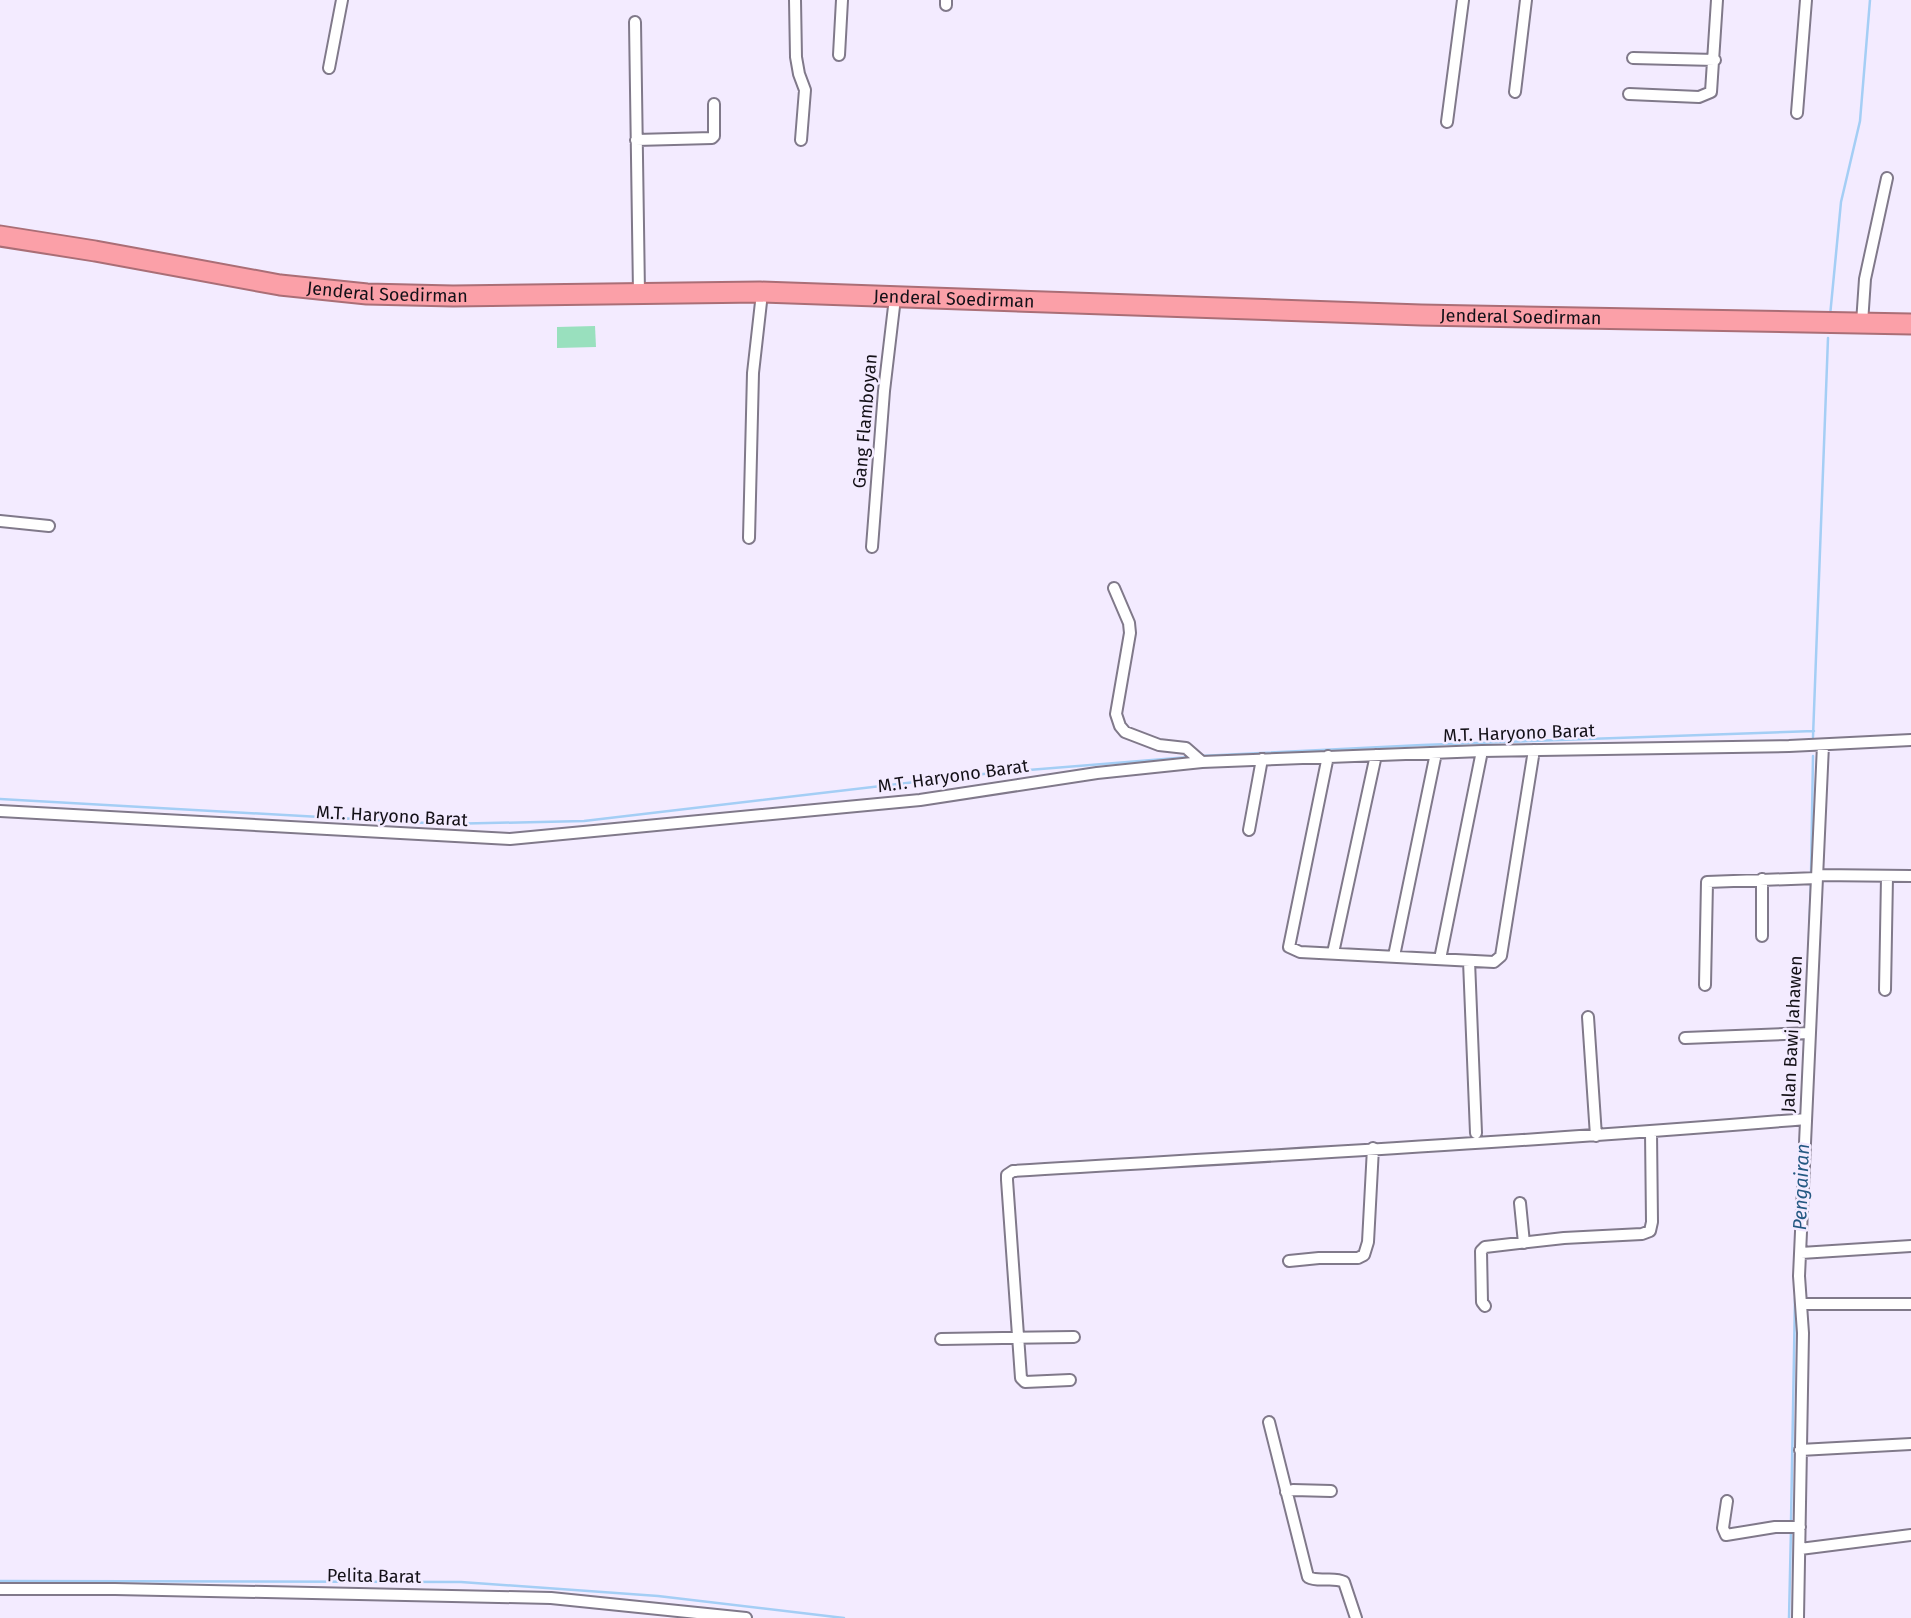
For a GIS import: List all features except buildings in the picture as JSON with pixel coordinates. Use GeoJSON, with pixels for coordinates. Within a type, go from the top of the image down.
{"type":"FeatureCollection","features":[{"type":"Feature","properties":{"kind":"highway","name":"Jenderal Soedirman"},"geometry":{"type":"LineString","coordinates":[[0,236],[280,285],[341,292],[453,296],[760,292],[895,302]]}},
{"type":"Feature","properties":{"kind":"highway","name":"Jenderal Soedirman"},"geometry":{"type":"LineString","coordinates":[[0,246],[280,295],[340,302],[452,305],[895,302],[1256,315],[1693,325],[1911,334]]}},
{"type":"Feature","properties":{"kind":"highway","name":"Jenderal Soedirman"},"geometry":{"type":"LineString","coordinates":[[1693,325],[1911,324]]}},
{"type":"Feature","properties":{"kind":"street"},"geometry":{"type":"LineString","coordinates":[[329,68],[342,0]]}},
{"type":"Feature","properties":{"kind":"street"},"geometry":{"type":"LineString","coordinates":[[795,0],[797,66],[805,90],[801,140]]}},
{"type":"Feature","properties":{"kind":"street"},"geometry":{"type":"LineString","coordinates":[[839,55],[842,0]]}},
{"type":"Feature","properties":{"kind":"street"},"geometry":{"type":"LineString","coordinates":[[1447,122],[1463,0]]}},
{"type":"Feature","properties":{"kind":"street"},"geometry":{"type":"LineString","coordinates":[[1515,92],[1526,0]]}},
{"type":"Feature","properties":{"kind":"street"},"geometry":{"type":"LineString","coordinates":[[1629,94],[1706,96],[1713,88],[1717,0]]}},
{"type":"Feature","properties":{"kind":"street"},"geometry":{"type":"LineString","coordinates":[[1797,113],[1807,0]]}},
{"type":"Feature","properties":{"kind":"street"},"geometry":{"type":"LineString","coordinates":[[635,22],[639,293]]}},
{"type":"Feature","properties":{"kind":"street"},"geometry":{"type":"LineString","coordinates":[[1633,58],[1715,60]]}},
{"type":"Feature","properties":{"kind":"street"},"geometry":{"type":"LineString","coordinates":[[636,140],[712,138],[714,104]]}},
{"type":"Feature","properties":{"kind":"street"},"geometry":{"type":"LineString","coordinates":[[1862,323],[1865,279],[1887,178]]}},
{"type":"Feature","properties":{"kind":"street"},"geometry":{"type":"LineString","coordinates":[[749,538],[753,373],[761,302]]}},
{"type":"Feature","properties":{"kind":"street","name":"Gang Flamboyan"},"geometry":{"type":"LineString","coordinates":[[872,547],[884,391],[895,302]]}},
{"type":"Feature","properties":{"kind":"street"},"geometry":{"type":"LineString","coordinates":[[0,521],[49,526]]}},
{"type":"Feature","properties":{"kind":"street"},"geometry":{"type":"LineString","coordinates":[[1114,587],[1129,623],[1130,633],[1116,713],[1120,726],[1125,732],[1159,745],[1186,748],[1202,762]]}},
{"type":"Feature","properties":{"kind":"street","name":"M.T. Haryono Barat"},"geometry":{"type":"LineString","coordinates":[[0,811],[510,839],[920,800],[1097,773],[1202,762],[1482,751],[1823,745],[1911,740]]}},
{"type":"Feature","properties":{"kind":"street","name":"Jalan Bawi Jahawen"},"geometry":{"type":"LineString","coordinates":[[1798,1618],[1802,1304],[1799,1276],[1823,745]]}},
{"type":"Feature","properties":{"kind":"street"},"geometry":{"type":"LineString","coordinates":[[1328,756],[1288,940],[1289,947],[1293,951],[1494,962],[1501,956],[1534,750]]}},
{"type":"Feature","properties":{"kind":"street"},"geometry":{"type":"LineString","coordinates":[[1440,959],[1482,751]]}},
{"type":"Feature","properties":{"kind":"street"},"geometry":{"type":"LineString","coordinates":[[1394,956],[1436,753]]}},
{"type":"Feature","properties":{"kind":"street"},"geometry":{"type":"LineString","coordinates":[[1333,953],[1376,755]]}},
{"type":"Feature","properties":{"kind":"street"},"geometry":{"type":"LineString","coordinates":[[1249,830],[1262,758]]}},
{"type":"Feature","properties":{"kind":"street"},"geometry":{"type":"LineString","coordinates":[[1705,985],[1707,883],[1710,881],[1911,876]]}},
{"type":"Feature","properties":{"kind":"street"},"geometry":{"type":"LineString","coordinates":[[1885,990],[1887,877]]}},
{"type":"Feature","properties":{"kind":"street"},"geometry":{"type":"LineString","coordinates":[[1762,879],[1762,936]]}},
{"type":"Feature","properties":{"kind":"street"},"geometry":{"type":"LineString","coordinates":[[1469,961],[1476,1133]]}},
{"type":"Feature","properties":{"kind":"street"},"geometry":{"type":"LineString","coordinates":[[1588,1017],[1595,1136]]}},
{"type":"Feature","properties":{"kind":"street"},"geometry":{"type":"LineString","coordinates":[[1685,1038],[1810,1034]]}},
{"type":"Feature","properties":{"kind":"street"},"geometry":{"type":"LineString","coordinates":[[1070,1380],[1022,1380],[1007,1180],[1009,1172],[1595,1136],[1806,1119]]}},
{"type":"Feature","properties":{"kind":"street"},"geometry":{"type":"LineString","coordinates":[[1485,1306],[1482,1302],[1481,1251],[1485,1247],[1564,1238],[1642,1234],[1650,1231],[1651,1132]]}},
{"type":"Feature","properties":{"kind":"street"},"geometry":{"type":"LineString","coordinates":[[1289,1261],[1358,1258],[1364,1255],[1368,1242],[1373,1149]]}},
{"type":"Feature","properties":{"kind":"street"},"geometry":{"type":"LineString","coordinates":[[1520,1203],[1524,1243]]}},
{"type":"Feature","properties":{"kind":"street"},"geometry":{"type":"LineString","coordinates":[[1801,1252],[1911,1246]]}},
{"type":"Feature","properties":{"kind":"street"},"geometry":{"type":"LineString","coordinates":[[1802,1304],[1911,1304]]}},
{"type":"Feature","properties":{"kind":"street"},"geometry":{"type":"LineString","coordinates":[[941,1339],[1074,1337]]}},
{"type":"Feature","properties":{"kind":"street"},"geometry":{"type":"LineString","coordinates":[[1269,1422],[1308,1577],[1312,1580],[1338,1579],[1344,1582],[1356,1618]]}},
{"type":"Feature","properties":{"kind":"street"},"geometry":{"type":"LineString","coordinates":[[1800,1450],[1911,1444]]}},
{"type":"Feature","properties":{"kind":"street"},"geometry":{"type":"LineString","coordinates":[[1286,1492],[1331,1491]]}},
{"type":"Feature","properties":{"kind":"street"},"geometry":{"type":"LineString","coordinates":[[1727,1501],[1723,1528],[1726,1535],[1775,1527],[1800,1527]]}},
{"type":"Feature","properties":{"kind":"street"},"geometry":{"type":"LineString","coordinates":[[1800,1549],[1911,1535]]}},
{"type":"Feature","properties":{"kind":"street","name":"Pelita Barat"},"geometry":{"type":"LineString","coordinates":[[0,1589],[153,1589],[530,1597],[617,1603],[746,1618]]}},
{"type":"Feature","properties":{"kind":"green space"},"geometry":{"type":"Polygon","coordinates":[[[595,326],[596,347],[557,348],[557,327],[595,326]]]}},
{"type":"Feature","properties":{"kind":"waterway"},"geometry":{"type":"LineString","coordinates":[[1830,316],[1841,202],[1860,121],[1870,0]]}},
{"type":"Feature","properties":{"kind":"waterway"},"geometry":{"type":"LineString","coordinates":[[1813,737],[1828,338]]}},
{"type":"Feature","properties":{"kind":"waterway"},"geometry":{"type":"LineString","coordinates":[[1200,756],[1814,731]]}},
{"type":"Feature","properties":{"kind":"waterway","name":"Pengairan"},"geometry":{"type":"LineString","coordinates":[[1811,875],[1813,756]]}},
{"type":"Feature","properties":{"kind":"waterway"},"geometry":{"type":"LineString","coordinates":[[0,799],[444,824],[584,821],[992,773],[1189,757]]}},
{"type":"Feature","properties":{"kind":"waterway","name":"Pengairan"},"geometry":{"type":"LineString","coordinates":[[1809,938],[1811,882]]}},
{"type":"Feature","properties":{"kind":"waterway","name":"Pengairan"},"geometry":{"type":"LineString","coordinates":[[1791,1522],[1795,1298]]}},
{"type":"Feature","properties":{"kind":"waterway","name":"Pengairan"},"geometry":{"type":"LineString","coordinates":[[1789,1618],[1791,1529]]}},
{"type":"Feature","properties":{"kind":"waterway"},"geometry":{"type":"LineString","coordinates":[[0,1581],[461,1582],[658,1596],[844,1618]]}}]}
